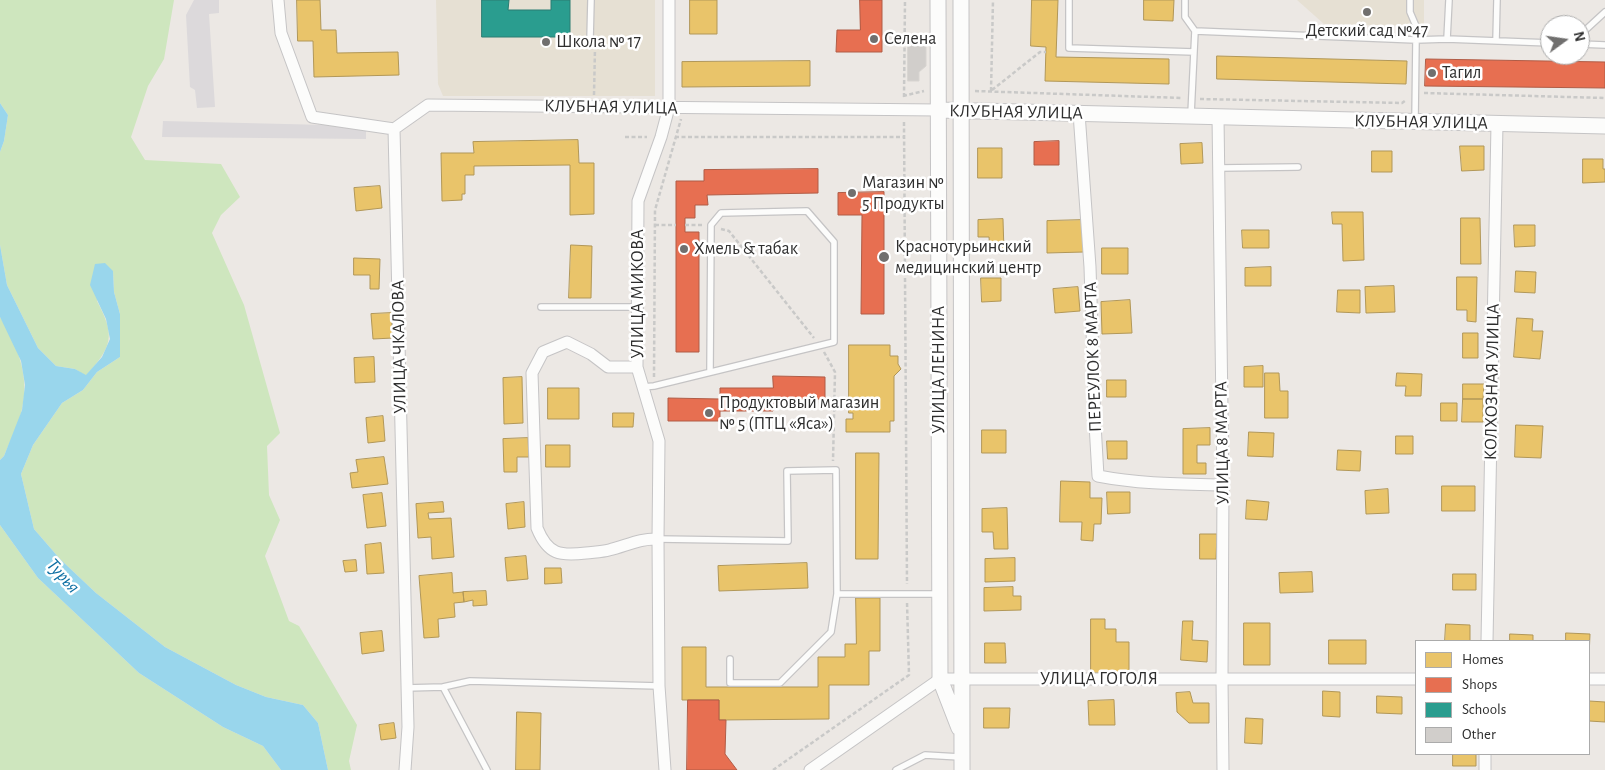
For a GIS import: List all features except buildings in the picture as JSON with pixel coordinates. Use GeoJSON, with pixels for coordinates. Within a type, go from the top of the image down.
{"type":"FeatureCollection","features":[{"type":"Feature","properties":{"kind":"main road","name":"УЛИЦА ЛЕНИНА"},"geometry":{"type":"LineString","coordinates":[[938,0],[940,679],[962,736]]}},
{"type":"Feature","properties":{"kind":"main road","name":"УЛИЦА ЛЕНИНА"},"geometry":{"type":"LineString","coordinates":[[961,0],[962,763]]}},
{"type":"Feature","properties":{"kind":"main road","name":"КЛУБНАЯ УЛИЦА"},"geometry":{"type":"LineString","coordinates":[[938,110],[1605,126]]}},
{"type":"Feature","properties":{"kind":"street"},"geometry":{"type":"LineString","coordinates":[[278,0],[281,33],[312,117],[394,129]]}},
{"type":"Feature","properties":{"kind":"street","name":"УЛИЦА МИКОВА"},"geometry":{"type":"LineString","coordinates":[[665,770],[659,686],[658,539],[660,441],[637,367],[638,201],[661,137],[669,107],[669,0]]}},
{"type":"Feature","properties":{"kind":"street","name":"КЛУБНАЯ УЛИЦА"},"geometry":{"type":"LineString","coordinates":[[394,129],[428,105],[938,110]]}},
{"type":"Feature","properties":{"kind":"street","name":"ПЕРЕУЛОК 8 МАРТА"},"geometry":{"type":"LineString","coordinates":[[1079,114],[1090,267],[1098,476],[1162,483],[1223,485]]}},
{"type":"Feature","properties":{"kind":"street","name":"УЛИЦА 8 МАРТА"},"geometry":{"type":"LineString","coordinates":[[1218,117],[1223,485],[1223,770]]}},
{"type":"Feature","properties":{"kind":"street","name":"КОЛХОЗНАЯ УЛИЦА"},"geometry":{"type":"LineString","coordinates":[[1487,640],[1498,124]]}},
{"type":"Feature","properties":{"kind":"street","name":"УЛИЦА ЧКАЛОВА"},"geometry":{"type":"LineString","coordinates":[[394,129],[408,728],[405,770]]}},
{"type":"Feature","properties":{"kind":"street"},"geometry":{"type":"LineString","coordinates":[[637,367],[608,367],[591,354],[567,342],[543,352],[532,373],[537,528],[542,540],[550,549],[566,556],[608,551],[643,539],[658,539]]}},
{"type":"Feature","properties":{"kind":"street"},"geometry":{"type":"LineString","coordinates":[[810,770],[940,679]]}},
{"type":"Feature","properties":{"kind":"street","name":"УЛИЦА ГОГОЛЯ"},"geometry":{"type":"LineString","coordinates":[[940,679],[1415,679]]}},
{"type":"Feature","properties":{"kind":"street"},"geometry":{"type":"LineString","coordinates":[[1590,679],[1605,679]]}},
{"type":"Feature","properties":{"kind":"street"},"geometry":{"type":"LineString","coordinates":[[1485,755],[1485,770]]}},
{"type":"Feature","properties":{"kind":"lane"},"geometry":{"type":"LineString","coordinates":[[590,40],[591,0]]}},
{"type":"Feature","properties":{"kind":"lane"},"geometry":{"type":"LineString","coordinates":[[1070,0],[1069,48],[1194,52]]}},
{"type":"Feature","properties":{"kind":"lane"},"geometry":{"type":"LineString","coordinates":[[1185,0],[1185,16],[1195,31],[1190,116]]}},
{"type":"Feature","properties":{"kind":"lane"},"geometry":{"type":"LineString","coordinates":[[1410,0],[1410,12],[1416,26],[1414,122]]}},
{"type":"Feature","properties":{"kind":"lane"},"geometry":{"type":"LineString","coordinates":[[1447,40],[1449,0]]}},
{"type":"Feature","properties":{"kind":"lane"},"geometry":{"type":"LineString","coordinates":[[1496,41],[1497,0]]}},
{"type":"Feature","properties":{"kind":"lane"},"geometry":{"type":"LineString","coordinates":[[1590,26],[1605,12]]}},
{"type":"Feature","properties":{"kind":"lane"},"geometry":{"type":"LineString","coordinates":[[1195,31],[1416,40],[1540,43]]}},
{"type":"Feature","properties":{"kind":"lane"},"geometry":{"type":"LineString","coordinates":[[1590,44],[1605,45]]}},
{"type":"Feature","properties":{"kind":"lane"},"geometry":{"type":"LineString","coordinates":[[1219,168],[1298,167]]}},
{"type":"Feature","properties":{"kind":"lane"},"geometry":{"type":"LineString","coordinates":[[644,388],[834,342],[834,242],[807,212],[721,213],[711,225],[710,372]]}},
{"type":"Feature","properties":{"kind":"lane"},"geometry":{"type":"LineString","coordinates":[[541,307],[638,308]]}},
{"type":"Feature","properties":{"kind":"lane"},"geometry":{"type":"LineString","coordinates":[[658,539],[788,541],[787,470],[836,470],[837,594],[831,632],[780,683],[730,683],[730,659]]}},
{"type":"Feature","properties":{"kind":"lane"},"geometry":{"type":"LineString","coordinates":[[837,594],[940,594]]}},
{"type":"Feature","properties":{"kind":"lane"},"geometry":{"type":"LineString","coordinates":[[406,688],[443,687],[470,681],[659,686]]}},
{"type":"Feature","properties":{"kind":"lane"},"geometry":{"type":"LineString","coordinates":[[443,687],[487,770]]}},
{"type":"Feature","properties":{"kind":"lane"},"geometry":{"type":"LineString","coordinates":[[896,770],[925,755],[962,763]]}},
{"type":"Feature","properties":{"kind":"path"},"geometry":{"type":"LineString","coordinates":[[773,770],[908,675],[904,0]]}},
{"type":"Feature","properties":{"kind":"path"},"geometry":{"type":"LineString","coordinates":[[991,91],[993,0]]}},
{"type":"Feature","properties":{"kind":"path"},"geometry":{"type":"LineString","coordinates":[[590,40],[596,41],[594,107]]}},
{"type":"Feature","properties":{"kind":"path"},"geometry":{"type":"LineString","coordinates":[[991,91],[1040,52],[1046,52]]}},
{"type":"Feature","properties":{"kind":"path"},"geometry":{"type":"LineString","coordinates":[[894,96],[904,96],[923,91],[938,91]]}},
{"type":"Feature","properties":{"kind":"path"},"geometry":{"type":"LineString","coordinates":[[961,91],[1402,103],[1416,93],[1605,98]]}},
{"type":"Feature","properties":{"kind":"path"},"geometry":{"type":"LineString","coordinates":[[625,137],[904,138]]}},
{"type":"Feature","properties":{"kind":"path"},"geometry":{"type":"LineString","coordinates":[[655,225],[676,225]]}},
{"type":"Feature","properties":{"kind":"path"},"geometry":{"type":"LineString","coordinates":[[685,225],[711,225],[729,232],[820,345],[836,372],[833,470]]}},
{"type":"Feature","properties":{"kind":"shaded area"},"geometry":{"type":"Polygon","coordinates":[[[194,0],[219,0],[219,13],[209,14],[215,107],[197,108],[195,90],[190,87],[186,15],[194,0]]]}},
{"type":"Feature","properties":{"kind":"shaded area","name":"Школа № 17"},"geometry":{"type":"Polygon","coordinates":[[[436,0],[655,0],[655,96],[443,96],[438,84],[436,0]]]}},
{"type":"Feature","properties":{"kind":"shaded area","name":"Детский сад №47"},"geometry":{"type":"Polygon","coordinates":[[[1297,0],[1424,0],[1424,26],[1324,24],[1297,0]]]}},
{"type":"Feature","properties":{"kind":"shaded area"},"geometry":{"type":"Polygon","coordinates":[[[163,121],[366,127],[366,139],[162,137],[163,121]]]}},
{"type":"Feature","properties":{"kind":"green space"},"geometry":{"type":"Polygon","coordinates":[[[0,0],[174,0],[164,59],[148,86],[131,137],[145,160],[221,164],[240,197],[221,215],[212,233],[244,305],[280,433],[267,446],[269,495],[280,520],[265,556],[289,621],[299,626],[357,725],[349,761],[351,770],[328,770],[318,723],[303,705],[266,697],[236,685],[165,647],[96,593],[60,559],[34,529],[21,474],[33,445],[62,403],[83,390],[97,372],[120,357],[120,314],[114,292],[113,271],[97,301],[109,333],[106,349],[86,376],[75,369],[56,366],[38,348],[7,285],[0,245],[0,152],[4,141],[8,115],[0,103],[0,0]]]}},
{"type":"Feature","properties":{"kind":"green space"},"geometry":{"type":"Polygon","coordinates":[[[0,317],[17,349],[23,373],[24,397],[19,421],[4,456],[0,460],[0,317]]]}},
{"type":"Feature","properties":{"kind":"green space"},"geometry":{"type":"Polygon","coordinates":[[[0,525],[38,578],[139,673],[223,727],[263,746],[281,770],[0,770],[0,525]]]}},
{"type":"Feature","properties":{"kind":"water"},"geometry":{"type":"Polygon","coordinates":[[[0,103],[8,115],[4,141],[0,152],[0,103]]]}},
{"type":"Feature","properties":{"kind":"water","name":"Турья"},"geometry":{"type":"Polygon","coordinates":[[[0,245],[7,285],[38,348],[56,366],[75,369],[86,375],[102,357],[110,339],[106,319],[90,285],[95,264],[105,263],[113,271],[114,292],[120,314],[120,357],[97,372],[83,390],[62,403],[33,445],[21,474],[34,529],[60,559],[96,593],[165,647],[236,685],[266,697],[303,705],[318,723],[328,770],[281,770],[263,746],[223,727],[139,673],[38,578],[0,525],[0,460],[4,456],[22,410],[25,385],[21,361],[0,317],[0,245]]]}},
{"type":"Feature","properties":{"kind":"place","name":"Детский сад №47"},"geometry":{"type":"Point","coordinates":[1367,12]}},
{"type":"Feature","properties":{"kind":"place","name":"Селена"},"geometry":{"type":"Point","coordinates":[874,39]}},
{"type":"Feature","properties":{"kind":"place","name":"Школа № 17"},"geometry":{"type":"Point","coordinates":[546,42]}},
{"type":"Feature","properties":{"kind":"place","name":"Тагил"},"geometry":{"type":"Point","coordinates":[1432,73]}},
{"type":"Feature","properties":{"kind":"place","name":"Магазин № 5 Продукты"},"geometry":{"type":"Point","coordinates":[852,193]}},
{"type":"Feature","properties":{"kind":"place","name":"Хмель & табак"},"geometry":{"type":"Point","coordinates":[684,249]}},
{"type":"Feature","properties":{"kind":"place","name":"Краснотурьинский медицинский центр"},"geometry":{"type":"Point","coordinates":[884,257]}},
{"type":"Feature","properties":{"kind":"place","name":"Продуктовый магазин № 5 (ПТЦ «Яса»)"},"geometry":{"type":"Point","coordinates":[709,413]}}]}
